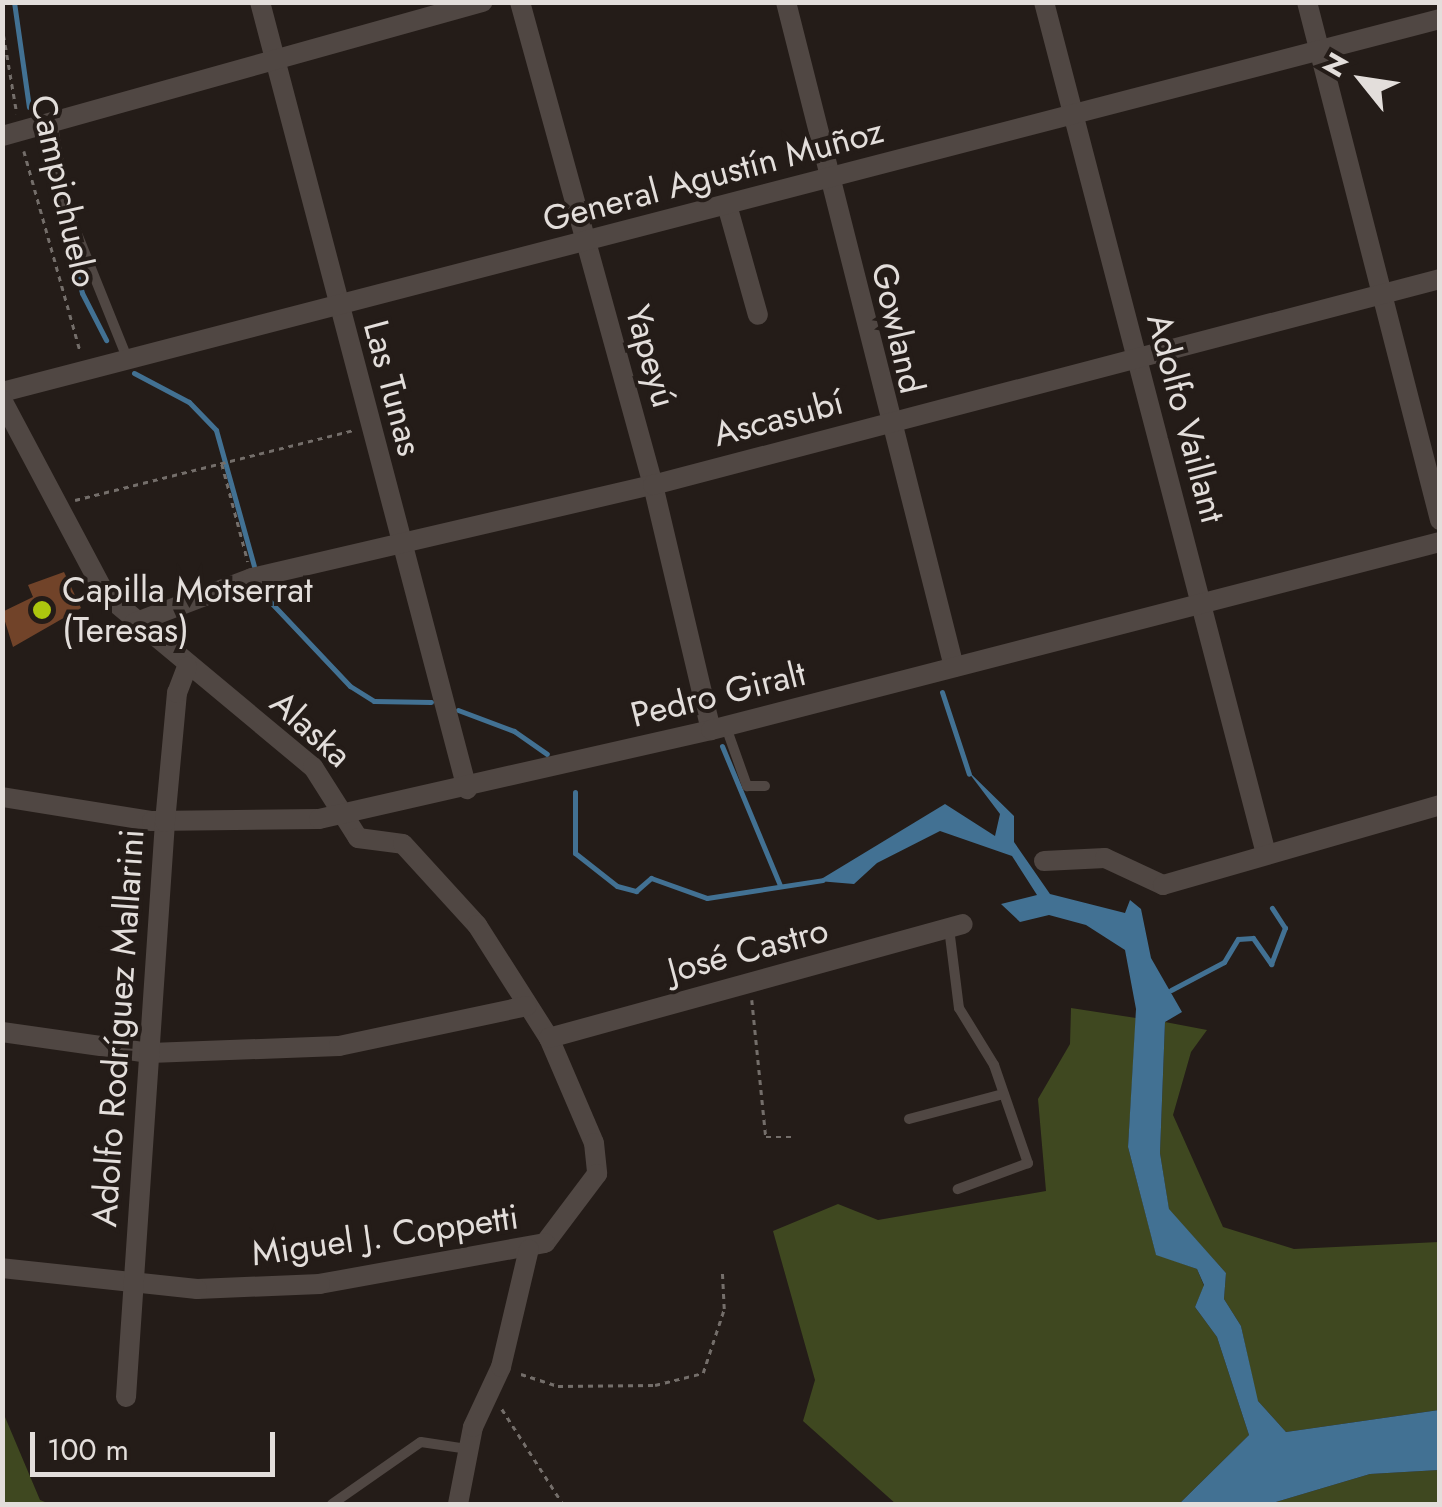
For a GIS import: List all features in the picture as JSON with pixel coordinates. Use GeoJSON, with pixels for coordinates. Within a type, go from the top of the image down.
{"type":"FeatureCollection","features":[{"type":"Feature","properties":{"kind":"street","name":"Las Tunas"},"geometry":{"type":"LineString","coordinates":[[260,2],[466,789]]}},
{"type":"Feature","properties":{"kind":"street"},"geometry":{"type":"LineString","coordinates":[[11,132],[274,56],[483,2]]}},
{"type":"Feature","properties":{"kind":"street","name":"Yapeyú"},"geometry":{"type":"LineString","coordinates":[[520,2],[718,728]]}},
{"type":"Feature","properties":{"kind":"street","name":"Gowland"},"geometry":{"type":"LineString","coordinates":[[786,2],[888,423],[954,667]]}},
{"type":"Feature","properties":{"kind":"street","name":"Adolfo Vaillant"},"geometry":{"type":"LineString","coordinates":[[1044,2],[1265,850]]}},
{"type":"Feature","properties":{"kind":"street"},"geometry":{"type":"LineString","coordinates":[[1307,2],[1440,520]]}},
{"type":"Feature","properties":{"kind":"street","name":"General Agustín Muñoz"},"geometry":{"type":"LineString","coordinates":[[2,392],[85,366],[586,243],[1440,20]]}},
{"type":"Feature","properties":{"kind":"street"},"geometry":{"type":"LineString","coordinates":[[727,205],[758,314]]}},
{"type":"Feature","properties":{"kind":"street","name":"Ascasubí"},"geometry":{"type":"LineString","coordinates":[[134,622],[252,578],[653,485],[1440,279]]}},
{"type":"Feature","properties":{"kind":"street","name":"Alaska"},"geometry":{"type":"LineString","coordinates":[[2,400],[105,594],[313,767],[358,838],[396,840],[477,925],[549,1038],[594,1144],[596,1174],[581,1204]]}},
{"type":"Feature","properties":{"kind":"street","name":"Pedro Giralt"},"geometry":{"type":"LineString","coordinates":[[2,797],[164,822],[344,814],[718,728],[1440,542]]}},
{"type":"Feature","properties":{"kind":"street","name":"Adolfo Rodríguez Mallarini"},"geometry":{"type":"LineString","coordinates":[[126,1397],[164,822],[176,692],[187,666]]}},
{"type":"Feature","properties":{"kind":"street"},"geometry":{"type":"LineString","coordinates":[[1044,861],[1105,858],[1163,885],[1265,850],[1440,805]]}},
{"type":"Feature","properties":{"kind":"street","name":"José Castro"},"geometry":{"type":"LineString","coordinates":[[549,1038],[956,926]]}},
{"type":"Feature","properties":{"kind":"street"},"geometry":{"type":"LineString","coordinates":[[2,1032],[150,1054],[340,1046],[527,1006]]}},
{"type":"Feature","properties":{"kind":"street","name":"Miguel J. Coppetti"},"geometry":{"type":"LineString","coordinates":[[2,1268],[134,1284],[320,1284],[529,1249],[562,1229],[581,1204]]}},
{"type":"Feature","properties":{"kind":"street"},"geometry":{"type":"LineString","coordinates":[[458,1504],[469,1449],[500,1367],[529,1249]]}},
{"type":"Feature","properties":{"kind":"lane"},"geometry":{"type":"LineString","coordinates":[[52,119],[66,206],[126,356]]}},
{"type":"Feature","properties":{"kind":"lane"},"geometry":{"type":"LineString","coordinates":[[718,728],[747,786],[765,786]]}},
{"type":"Feature","properties":{"kind":"lane"},"geometry":{"type":"LineString","coordinates":[[956,926],[959,1008],[1003,1094],[1028,1163],[958,1189]]}},
{"type":"Feature","properties":{"kind":"lane"},"geometry":{"type":"LineString","coordinates":[[910,1119],[1003,1094]]}},
{"type":"Feature","properties":{"kind":"lane"},"geometry":{"type":"LineString","coordinates":[[332,1504],[422,1442],[469,1449]]}},
{"type":"Feature","properties":{"kind":"path","name":"Campichuelo"},"geometry":{"type":"LineString","coordinates":[[2,25],[11,132],[85,366]]}},
{"type":"Feature","properties":{"kind":"path"},"geometry":{"type":"LineString","coordinates":[[60,503],[370,426]]}},
{"type":"Feature","properties":{"kind":"path"},"geometry":{"type":"LineString","coordinates":[[222,464],[252,578]]}},
{"type":"Feature","properties":{"kind":"path"},"geometry":{"type":"LineString","coordinates":[[750,983],[766,1137],[792,1137]]}},
{"type":"Feature","properties":{"kind":"path"},"geometry":{"type":"LineString","coordinates":[[500,1367],[558,1386],[655,1386],[703,1373],[724,1309],[722,1270]]}},
{"type":"Feature","properties":{"kind":"path"},"geometry":{"type":"LineString","coordinates":[[490,1389],[563,1504]]}},
{"type":"Feature","properties":{"kind":"green space"},"geometry":{"type":"Polygon","coordinates":[[[1071,1008],[1136,1018],[1128,1147],[1156,1254],[1197,1269],[1204,1286],[1195,1307],[1217,1337],[1249,1435],[1179,1504],[896,1504],[803,1421],[815,1380],[773,1231],[838,1204],[878,1220],[1046,1191],[1038,1099],[1070,1044],[1071,1008]]]}},
{"type":"Feature","properties":{"kind":"green space"},"geometry":{"type":"Polygon","coordinates":[[[1165,1022],[1207,1030],[1191,1052],[1173,1115],[1223,1227],[1294,1249],[1439,1242],[1439,1410],[1286,1432],[1257,1400],[1241,1326],[1224,1299],[1226,1273],[1169,1210],[1160,1153],[1165,1022]]]}},
{"type":"Feature","properties":{"kind":"green space"},"geometry":{"type":"Polygon","coordinates":[[[3,1366],[5,1417],[40,1500],[50,1504],[3,1504],[3,1366]]]}},
{"type":"Feature","properties":{"kind":"green space"},"geometry":{"type":"Polygon","coordinates":[[[1439,1470],[1439,1504],[1269,1504],[1370,1474],[1439,1470]]]}},
{"type":"Feature","properties":{"kind":"water"},"geometry":{"type":"Polygon","coordinates":[[[966,769],[1014,816],[1014,842],[1050,894],[1125,913],[1130,900],[1141,909],[1151,958],[1182,1012],[1165,1022],[1160,1153],[1169,1209],[1226,1273],[1224,1299],[1241,1326],[1258,1401],[1286,1432],[1439,1410],[1439,1470],[1370,1474],[1269,1504],[1179,1504],[1249,1435],[1217,1337],[1195,1307],[1204,1285],[1197,1269],[1156,1255],[1128,1147],[1136,1009],[1125,950],[1086,925],[1049,915],[1020,922],[1001,904],[1037,895],[1012,856],[940,831],[877,863],[854,884],[818,881],[945,804],[995,836],[1000,814],[966,769]]]}},
{"type":"Feature","properties":{"kind":"building","name":"Capilla Motserrat (Teresas)"},"geometry":{"type":"Polygon","coordinates":[[[64,572],[81,608],[13,647],[2,612],[33,597],[28,585],[64,572]]]}},
{"type":"Feature","properties":{"kind":"waterway"},"geometry":{"type":"LineString","coordinates":[[14,2],[29,107]]}},
{"type":"Feature","properties":{"kind":"waterway"},"geometry":{"type":"LineString","coordinates":[[38,133],[82,293],[106,340]]}},
{"type":"Feature","properties":{"kind":"waterway"},"geometry":{"type":"LineString","coordinates":[[134,373],[189,402],[216,430],[254,566]]}},
{"type":"Feature","properties":{"kind":"waterway"},"geometry":{"type":"LineString","coordinates":[[262,593],[350,686],[374,701],[431,702]]}},
{"type":"Feature","properties":{"kind":"waterway"},"geometry":{"type":"LineString","coordinates":[[942,692],[969,774]]}},
{"type":"Feature","properties":{"kind":"waterway"},"geometry":{"type":"LineString","coordinates":[[458,710],[514,731],[547,754]]}},
{"type":"Feature","properties":{"kind":"waterway"},"geometry":{"type":"LineString","coordinates":[[722,746],[780,885]]}},
{"type":"Feature","properties":{"kind":"waterway"},"geometry":{"type":"LineString","coordinates":[[575,792],[575,853],[617,886],[636,891],[651,878],[707,898],[823,880]]}},
{"type":"Feature","properties":{"kind":"waterway"},"geometry":{"type":"LineString","coordinates":[[1171,990],[1224,962],[1238,939],[1253,938],[1271,964],[1285,928],[1272,908]]}},
{"type":"Feature","properties":{"kind":"place","name":"Capilla Motserrat (Teresas)"},"geometry":{"type":"Point","coordinates":[42,610]}}]}
